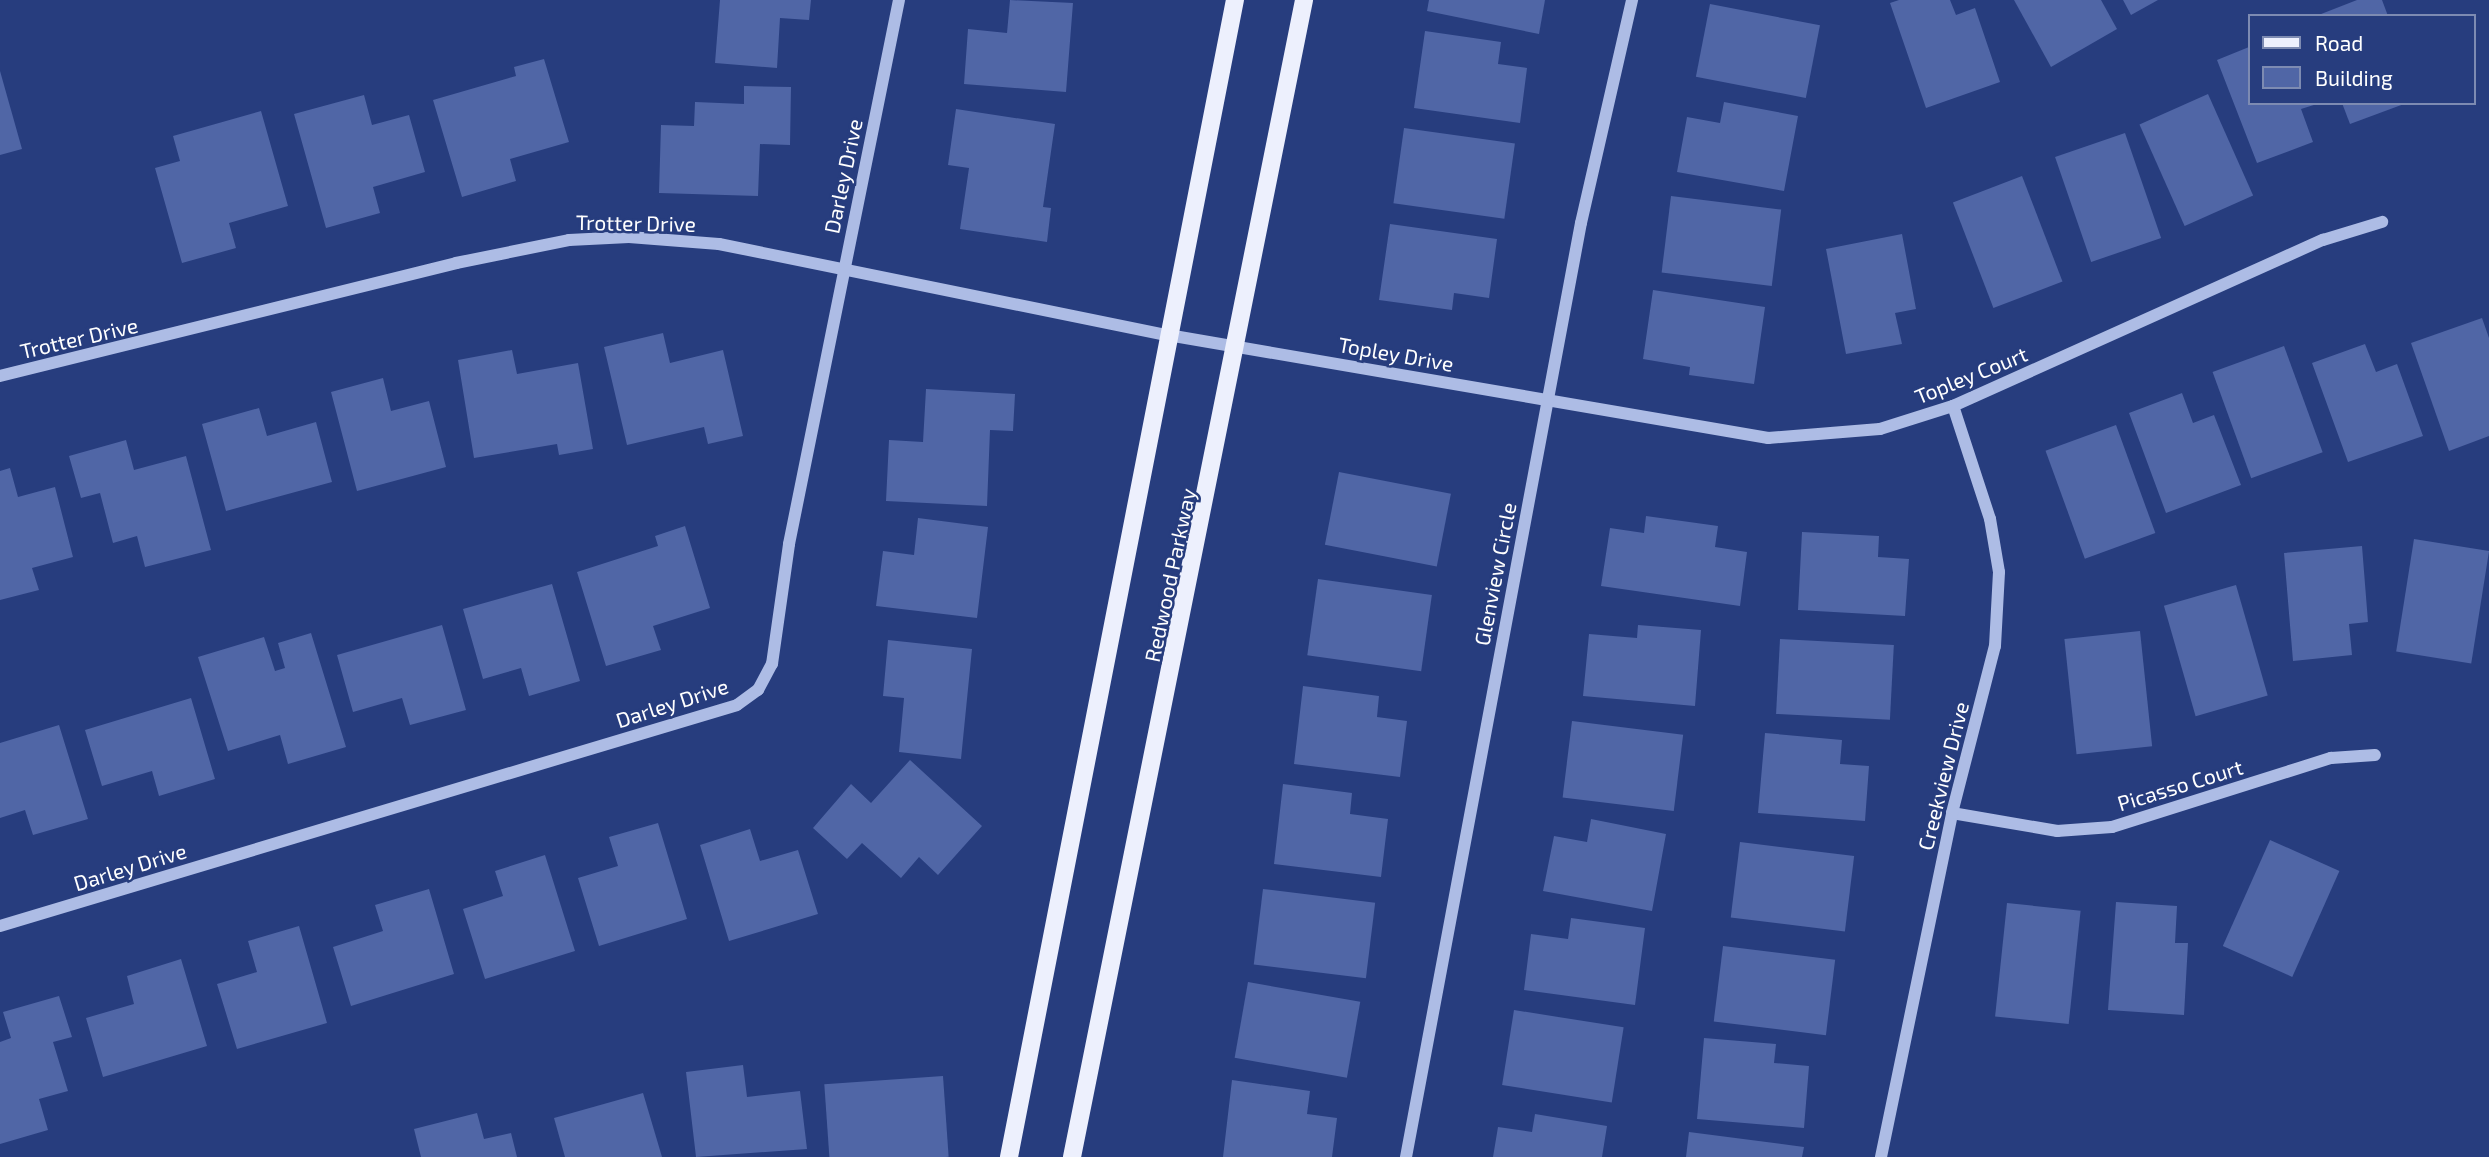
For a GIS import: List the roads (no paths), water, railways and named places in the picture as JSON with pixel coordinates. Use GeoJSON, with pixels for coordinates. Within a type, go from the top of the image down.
{"type":"FeatureCollection","features":[{"type":"Feature","properties":{"kind":"main road"},"geometry":{"type":"LineString","coordinates":[[1009,1157],[1235,0]]}},
{"type":"Feature","properties":{"kind":"main road","name":"Redwood Parkway"},"geometry":{"type":"LineString","coordinates":[[1072,1157],[1304,0]]}},
{"type":"Feature","properties":{"kind":"street","name":"Darley Drive"},"geometry":{"type":"LineString","coordinates":[[0,926],[737,705],[758,691],[772,664],[844,270],[898,0]]}},
{"type":"Feature","properties":{"kind":"street","name":"Glenview Circle"},"geometry":{"type":"LineString","coordinates":[[1406,1157],[1548,401],[1632,0]]}},
{"type":"Feature","properties":{"kind":"street","name":"Topley Court"},"geometry":{"type":"LineString","coordinates":[[1548,401],[1768,438],[1880,429],[1953,406],[2323,240],[2382,222]]}},
{"type":"Feature","properties":{"kind":"street","name":"Trotter Drive"},"geometry":{"type":"LineString","coordinates":[[0,376],[569,240],[719,244],[1168,335],[1236,346]]}},
{"type":"Feature","properties":{"kind":"street","name":"Topley Drive"},"geometry":{"type":"LineString","coordinates":[[1236,346],[1548,401]]}},
{"type":"Feature","properties":{"kind":"street","name":"Creekview Drive"},"geometry":{"type":"LineString","coordinates":[[1881,1157],[1952,813],[1995,646],[1999,572],[1978,466],[1953,406]]}},
{"type":"Feature","properties":{"kind":"street","name":"Picasso Court"},"geometry":{"type":"LineString","coordinates":[[1952,813],[2057,831],[2112,827],[2331,758],[2375,755]]}}]}
